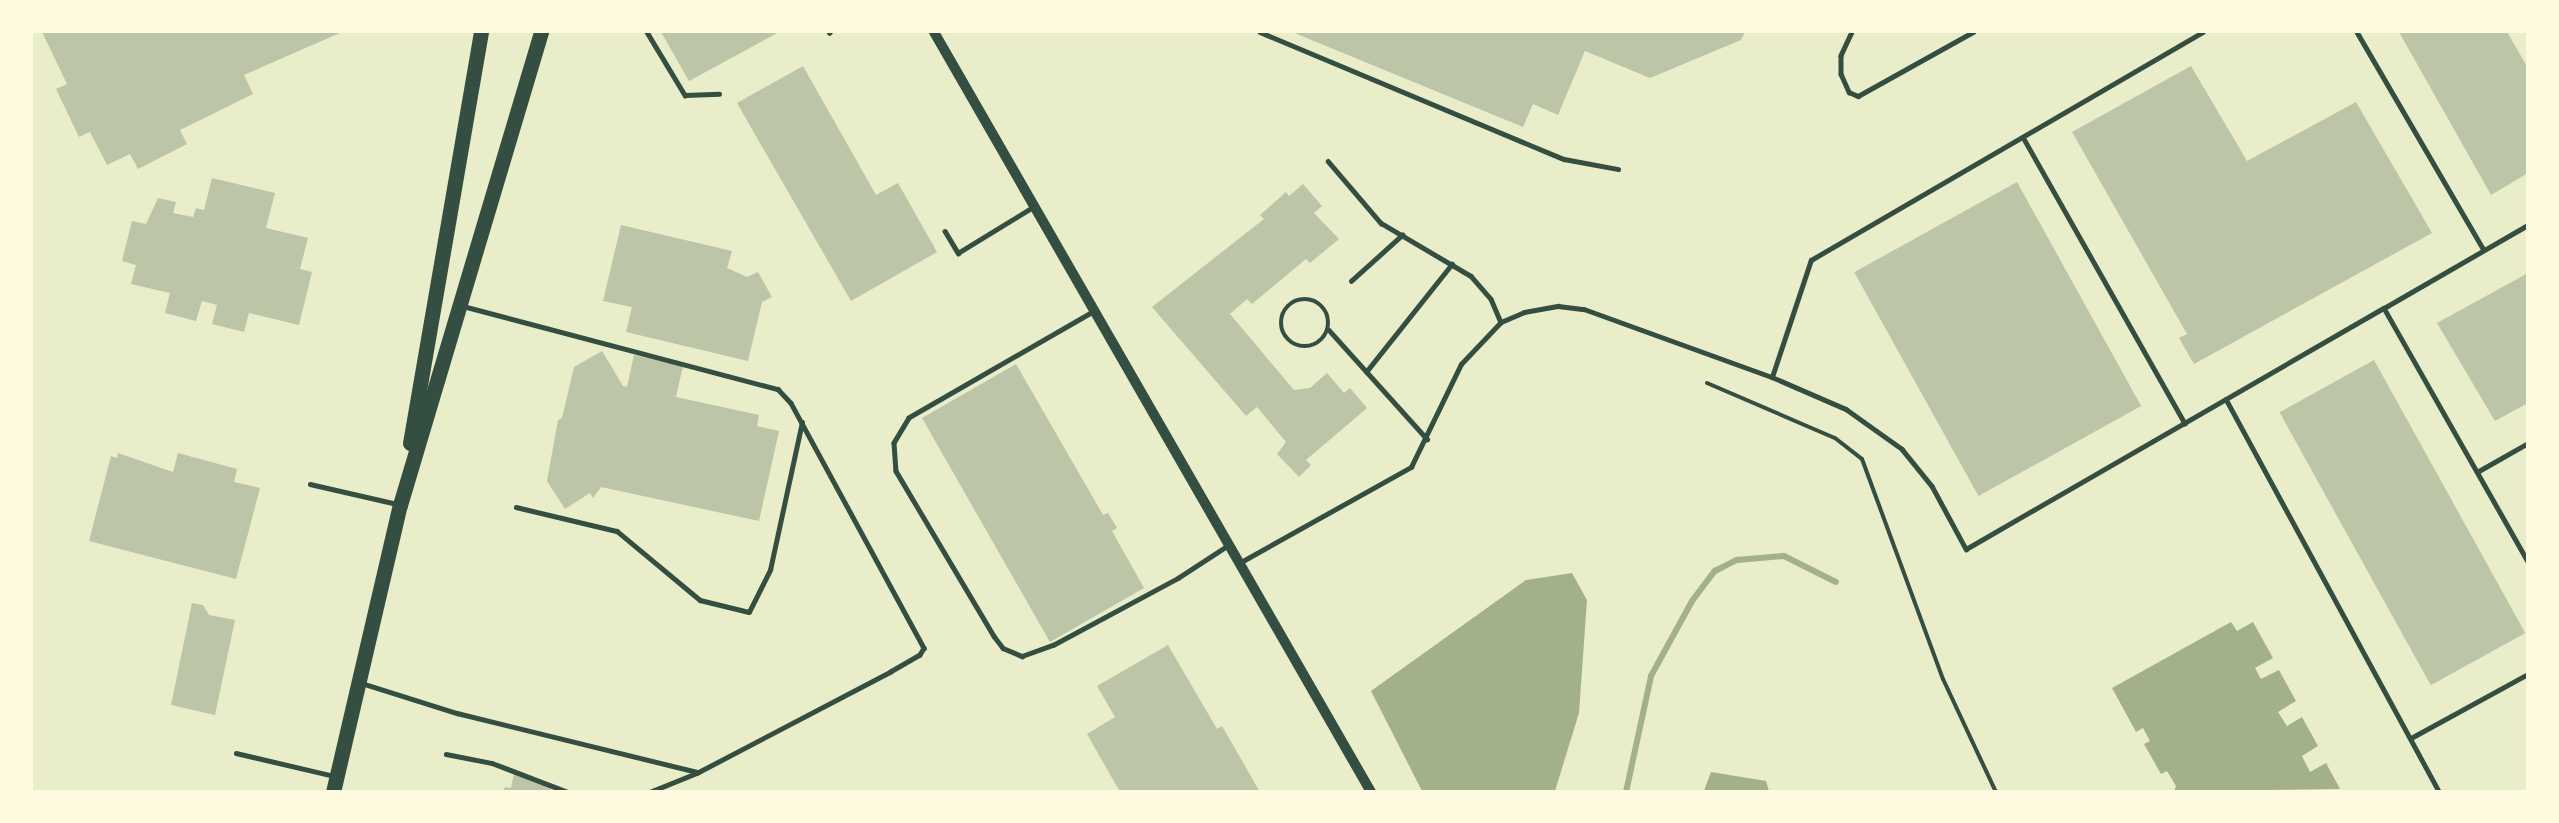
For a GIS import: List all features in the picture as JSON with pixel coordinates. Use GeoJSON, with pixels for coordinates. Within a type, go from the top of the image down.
{"type":"FeatureCollection","features":[{"type":"Feature","properties":{"kind":"highway"},"geometry":{"type":"LineString","coordinates":[[400,505],[435,280],[481,32]]}},
{"type":"Feature","properties":{"kind":"highway"},"geometry":{"type":"LineString","coordinates":[[335,784],[400,505],[541,32]]}},
{"type":"Feature","properties":{"kind":"street"},"geometry":{"type":"LineString","coordinates":[[936,33],[1227,546],[1371,792]]}},
{"type":"Feature","properties":{"kind":"lane"},"geometry":{"type":"LineString","coordinates":[[647,32],[685,95],[719,94]]}},
{"type":"Feature","properties":{"kind":"lane"},"geometry":{"type":"LineString","coordinates":[[1260,32],[1564,159],[1618,168]]}},
{"type":"Feature","properties":{"kind":"lane"},"geometry":{"type":"LineString","coordinates":[[1852,32],[1841,56],[1841,74],[1849,92],[1858,96],[1973,32]]}},
{"type":"Feature","properties":{"kind":"lane"},"geometry":{"type":"LineString","coordinates":[[1772,377],[1811,260],[2203,32]]}},
{"type":"Feature","properties":{"kind":"lane"},"geometry":{"type":"LineString","coordinates":[[2357,32],[2484,250]]}},
{"type":"Feature","properties":{"kind":"lane"},"geometry":{"type":"LineString","coordinates":[[2024,137],[2185,423]]}},
{"type":"Feature","properties":{"kind":"lane"},"geometry":{"type":"LineString","coordinates":[[1328,160],[1381,222],[1471,276],[1491,299],[1501,322]]}},
{"type":"Feature","properties":{"kind":"lane"},"geometry":{"type":"LineString","coordinates":[[945,231],[958,253],[1033,207]]}},
{"type":"Feature","properties":{"kind":"lane"},"geometry":{"type":"LineString","coordinates":[[1238,564],[1411,467],[1427,439],[1461,364],[1501,322],[1558,306],[1584,309],[1772,377],[1846,409],[1902,449],[1932,486],[1966,549],[2528,225]]}},
{"type":"Feature","properties":{"kind":"lane"},"geometry":{"type":"LineString","coordinates":[[1351,281],[1402,235]]}},
{"type":"Feature","properties":{"kind":"lane"},"geometry":{"type":"LineString","coordinates":[[1366,372],[1452,264]]}},
{"type":"Feature","properties":{"kind":"lane"},"geometry":{"type":"LineString","coordinates":[[1329,330],[1321,343],[1297,347],[1284,336],[1281,320],[1289,306],[1311,299],[1328,314],[1329,330],[1427,439]]}},
{"type":"Feature","properties":{"kind":"lane"},"geometry":{"type":"LineString","coordinates":[[458,305],[778,389],[802,422],[924,648],[920,655],[891,672],[698,772],[651,792]]}},
{"type":"Feature","properties":{"kind":"lane"},"geometry":{"type":"LineString","coordinates":[[2384,308],[2528,562]]}},
{"type":"Feature","properties":{"kind":"lane"},"geometry":{"type":"LineString","coordinates":[[1093,312],[1045,342],[909,418],[894,443],[896,471],[1003,648],[1022,656],[1053,645],[1178,578],[1227,546]]}},
{"type":"Feature","properties":{"kind":"lane"},"geometry":{"type":"LineString","coordinates":[[2226,399],[2439,792]]}},
{"type":"Feature","properties":{"kind":"lane"},"geometry":{"type":"LineString","coordinates":[[516,507],[617,531],[700,600],[749,612],[770,570],[802,422]]}},
{"type":"Feature","properties":{"kind":"lane"},"geometry":{"type":"LineString","coordinates":[[2477,472],[2528,443]]}},
{"type":"Feature","properties":{"kind":"lane"},"geometry":{"type":"LineString","coordinates":[[310,483],[400,505]]}},
{"type":"Feature","properties":{"kind":"lane"},"geometry":{"type":"LineString","coordinates":[[2411,738],[2528,674]]}},
{"type":"Feature","properties":{"kind":"lane"},"geometry":{"type":"LineString","coordinates":[[358,682],[457,713],[698,772]]}},
{"type":"Feature","properties":{"kind":"lane"},"geometry":{"type":"LineString","coordinates":[[236,753],[335,784]]}},
{"type":"Feature","properties":{"kind":"lane"},"geometry":{"type":"LineString","coordinates":[[446,754],[492,763],[567,792]]}},
{"type":"Feature","properties":{"kind":"path"},"geometry":{"type":"LineString","coordinates":[[1707,383],[1835,438],[1862,459],[1943,679],[1996,792]]}},
{"type":"Feature","properties":{"kind":"shaded area"},"geometry":{"type":"Polygon","coordinates":[[[1572,573],[1587,600],[1579,713],[1555,791],[1422,791],[1371,691],[1526,580],[1572,573]]]}},
{"type":"Feature","properties":{"kind":"shaded area"},"geometry":{"type":"Polygon","coordinates":[[[2231,622],[2237,631],[2253,622],[2273,658],[2255,668],[2261,679],[2279,670],[2296,701],[2278,712],[2287,726],[2302,717],[2318,746],[2302,756],[2310,772],[2326,763],[2340,789],[2174,791],[2176,786],[2167,771],[2161,774],[2144,744],[2150,741],[2143,728],[2136,732],[2112,688],[2231,622]]]}},
{"type":"Feature","properties":{"kind":"shaded area"},"geometry":{"type":"Polygon","coordinates":[[[1711,772],[1766,781],[1769,791],[1704,791],[1711,772]]]}},
{"type":"Feature","properties":{"kind":"building"},"geometry":{"type":"Polygon","coordinates":[[[42,32],[342,32],[244,75],[253,94],[180,130],[187,144],[138,169],[130,154],[107,165],[90,132],[79,137],[56,89],[67,84],[42,32]]]}},
{"type":"Feature","properties":{"kind":"building"},"geometry":{"type":"Polygon","coordinates":[[[661,32],[779,32],[689,81],[661,32]]]}},
{"type":"Feature","properties":{"kind":"building"},"geometry":{"type":"Polygon","coordinates":[[[1292,32],[1745,32],[1741,40],[1650,78],[1585,51],[1558,115],[1533,104],[1523,127],[1292,32]]]}},
{"type":"Feature","properties":{"kind":"building"},"geometry":{"type":"Polygon","coordinates":[[[2399,32],[2507,32],[2528,68],[2528,173],[2491,195],[2399,32]]]}},
{"type":"Feature","properties":{"kind":"building"},"geometry":{"type":"Polygon","coordinates":[[[803,66],[876,195],[898,183],[937,252],[851,301],[737,103],[803,66]]]}},
{"type":"Feature","properties":{"kind":"building"},"geometry":{"type":"Polygon","coordinates":[[[2191,66],[2247,161],[2356,102],[2432,233],[2194,364],[2179,338],[2187,334],[2072,132],[2191,66]]]}},
{"type":"Feature","properties":{"kind":"building"},"geometry":{"type":"Polygon","coordinates":[[[212,178],[275,193],[266,228],[308,238],[300,269],[312,272],[299,325],[249,313],[244,332],[212,324],[217,305],[202,301],[196,321],[165,313],[170,293],[131,284],[136,265],[122,261],[132,221],[146,224],[158,198],[176,202],[173,213],[193,217],[196,208],[204,210],[212,178]]]}},
{"type":"Feature","properties":{"kind":"building"},"geometry":{"type":"Polygon","coordinates":[[[2017,182],[2141,406],[1978,496],[1854,272],[2017,182]]]}},
{"type":"Feature","properties":{"kind":"building"},"geometry":{"type":"Polygon","coordinates":[[[1303,184],[1322,206],[1314,213],[1339,239],[1310,263],[1306,259],[1252,304],[1247,299],[1230,314],[1294,390],[1310,388],[1327,373],[1344,393],[1350,388],[1367,408],[1306,460],[1311,465],[1299,477],[1277,454],[1286,442],[1257,407],[1246,416],[1152,307],[1264,219],[1260,215],[1286,192],[1289,196],[1303,184]]]}},
{"type":"Feature","properties":{"kind":"building"},"geometry":{"type":"Polygon","coordinates":[[[621,225],[732,251],[727,268],[747,277],[758,272],[772,297],[762,302],[748,361],[626,332],[632,307],[603,301],[621,225]]]}},
{"type":"Feature","properties":{"kind":"building"},"geometry":{"type":"Polygon","coordinates":[[[2528,273],[2528,403],[2495,421],[2437,323],[2528,273]]]}},
{"type":"Feature","properties":{"kind":"building"},"geometry":{"type":"Polygon","coordinates":[[[602,351],[623,386],[627,387],[634,355],[683,366],[676,397],[759,415],[757,426],[779,431],[759,521],[601,487],[593,498],[590,493],[565,509],[547,481],[558,420],[562,418],[574,367],[602,351]]]}},
{"type":"Feature","properties":{"kind":"building"},"geometry":{"type":"Polygon","coordinates":[[[2374,360],[2525,633],[2431,685],[2280,412],[2374,360]]]}},
{"type":"Feature","properties":{"kind":"building"},"geometry":{"type":"Polygon","coordinates":[[[1016,364],[1103,515],[1108,513],[1117,528],[1112,531],[1144,588],[1050,642],[922,418],[1016,364]]]}},
{"type":"Feature","properties":{"kind":"building"},"geometry":{"type":"Polygon","coordinates":[[[118,453],[173,472],[178,453],[237,469],[234,482],[260,488],[236,579],[89,541],[111,456],[117,458],[118,453]]]}},
{"type":"Feature","properties":{"kind":"building"},"geometry":{"type":"Polygon","coordinates":[[[192,603],[203,605],[209,615],[235,620],[215,715],[171,705],[192,603]]]}},
{"type":"Feature","properties":{"kind":"building"},"geometry":{"type":"Polygon","coordinates":[[[1168,645],[1217,729],[1222,726],[1260,792],[1120,792],[1087,734],[1115,717],[1097,686],[1168,645]]]}},
{"type":"Feature","properties":{"kind":"building"},"geometry":{"type":"Polygon","coordinates":[[[514,774],[552,784],[550,792],[503,792],[505,787],[511,788],[514,774]]]}},
{"type":"Feature","properties":{"kind":"waterway"},"geometry":{"type":"LineString","coordinates":[[1626,792],[1651,676],[1692,601],[1715,571],[1737,560],[1784,556],[1836,582]]}}]}
